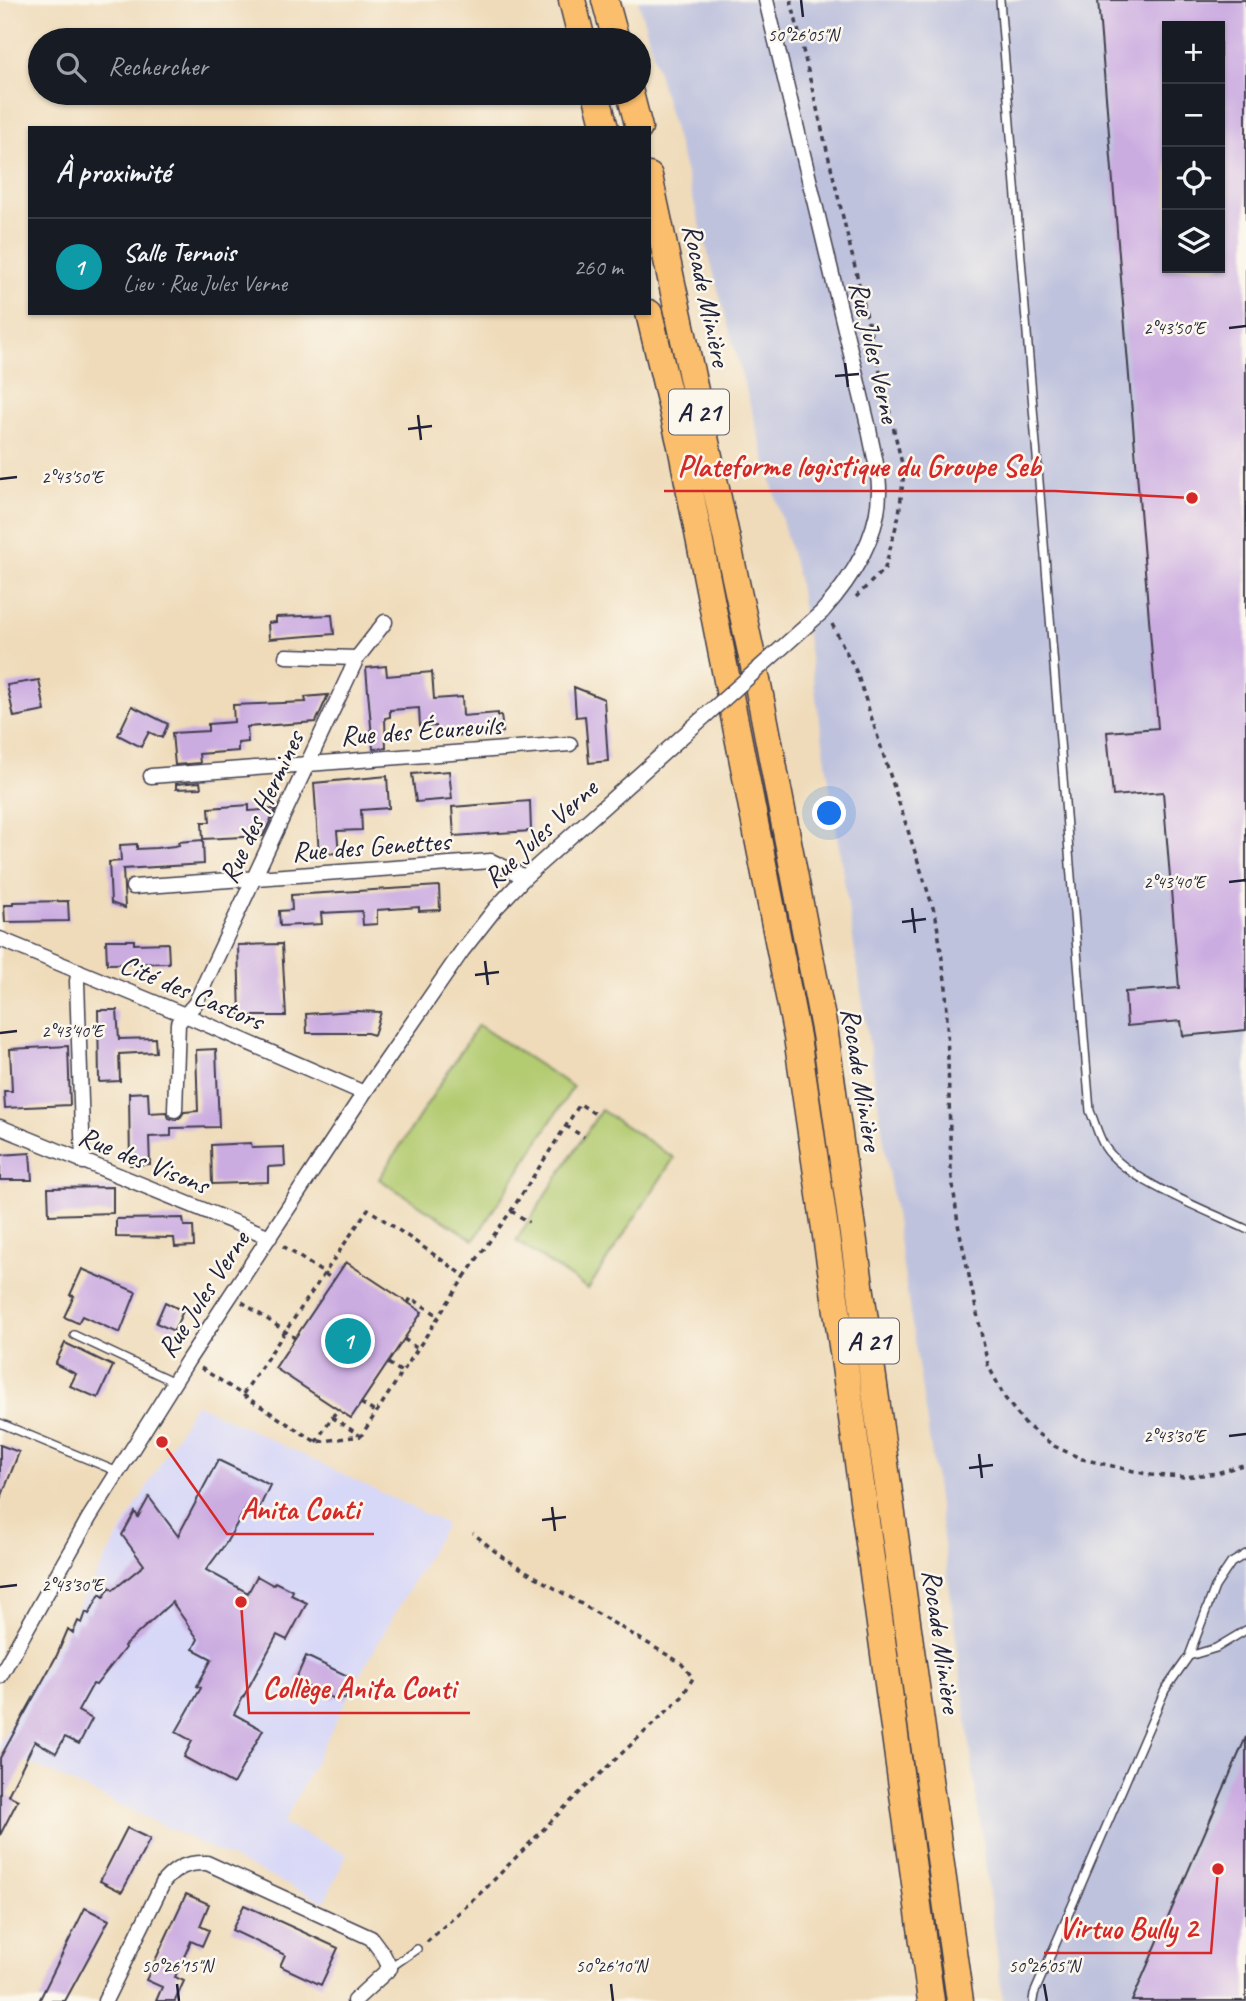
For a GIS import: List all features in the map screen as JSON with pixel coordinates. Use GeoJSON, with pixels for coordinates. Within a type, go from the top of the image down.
{"type":"FeatureCollection","features":[{"type":"Feature","properties":{"kind":"highway"},"geometry":{"type":"LineString","coordinates":[[572,0],[579,28]]}},
{"type":"Feature","properties":{"kind":"highway"},"geometry":{"type":"LineString","coordinates":[[606,0],[613,28]]}},
{"type":"Feature","properties":{"kind":"highway"},"geometry":{"type":"LineString","coordinates":[[599,105],[604,126]]}},
{"type":"Feature","properties":{"kind":"highway"},"geometry":{"type":"LineString","coordinates":[[633,105],[638,126]]}},
{"type":"Feature","properties":{"kind":"highway","name":"Rocade Minière"},"geometry":{"type":"LineString","coordinates":[[651,185],[758,685],[825,1034],[960,2001]]}},
{"type":"Feature","properties":{"kind":"highway","name":"Rocade Minière"},"geometry":{"type":"LineString","coordinates":[[649,315],[681,446],[797,1037],[846,1373],[931,2001]]}},
{"type":"Feature","properties":{"kind":"street","name":"Rue Jules Verne"},"geometry":{"type":"LineString","coordinates":[[1,1669],[89,1518],[188,1360],[363,1093],[462,950],[525,877],[822,612],[859,562],[873,530],[879,489],[869,429],[766,0]]}},
{"type":"Feature","properties":{"kind":"street","name":"Rue des Hermines"},"geometry":{"type":"LineString","coordinates":[[175,1110],[178,1023],[195,1004],[357,658],[385,622]]}},
{"type":"Feature","properties":{"kind":"street"},"geometry":{"type":"LineString","coordinates":[[286,656],[357,658]]}},
{"type":"Feature","properties":{"kind":"street","name":"Rue des Écureuils"},"geometry":{"type":"LineString","coordinates":[[151,776],[569,744]]}},
{"type":"Feature","properties":{"kind":"street","name":"Rue des Genettes"},"geometry":{"type":"LineString","coordinates":[[134,887],[491,861],[525,877]]}},
{"type":"Feature","properties":{"kind":"street","name":"Cité des Castors"},"geometry":{"type":"LineString","coordinates":[[0,939],[185,1015],[363,1093]]}},
{"type":"Feature","properties":{"kind":"street"},"geometry":{"type":"LineString","coordinates":[[79,971],[77,981],[83,1162]]}},
{"type":"Feature","properties":{"kind":"street","name":"Rue des Visons"},"geometry":{"type":"LineString","coordinates":[[0,1127],[270,1237]]}},
{"type":"Feature","properties":{"kind":"street"},"geometry":{"type":"LineString","coordinates":[[105,2001],[164,1881],[176,1869],[195,1862],[207,1863],[371,1938],[390,1968],[354,2001]]}},
{"type":"Feature","properties":{"kind":"lane"},"geometry":{"type":"LineString","coordinates":[[1000,0],[1090,1111],[1103,1145],[1118,1163],[1137,1177],[1246,1229]]}},
{"type":"Feature","properties":{"kind":"lane"},"geometry":{"type":"LineString","coordinates":[[74,1335],[174,1382]]}},
{"type":"Feature","properties":{"kind":"lane"},"geometry":{"type":"LineString","coordinates":[[0,1423],[118,1472]]}},
{"type":"Feature","properties":{"kind":"lane"},"geometry":{"type":"LineString","coordinates":[[1033,2001],[1165,1690],[1189,1656],[1215,1587],[1231,1563],[1246,1554]]}},
{"type":"Feature","properties":{"kind":"lane"},"geometry":{"type":"LineString","coordinates":[[1189,1656],[1216,1648],[1246,1631]]}},
{"type":"Feature","properties":{"kind":"lane"},"geometry":{"type":"LineString","coordinates":[[390,1968],[417,1950]]}},
{"type":"Feature","properties":{"kind":"path"},"geometry":{"type":"LineString","coordinates":[[822,612],[831,623],[857,673],[936,917],[946,987],[951,1170],[958,1224],[988,1365],[1005,1398],[1025,1424],[1054,1446],[1083,1459],[1151,1475],[1186,1477],[1217,1473],[1246,1464]]}},
{"type":"Feature","properties":{"kind":"path"},"geometry":{"type":"LineString","coordinates":[[188,1360],[316,1442],[361,1436],[580,1104],[598,1116]]}},
{"type":"Feature","properties":{"kind":"path"},"geometry":{"type":"LineString","coordinates":[[566,1126],[584,1137]]}},
{"type":"Feature","properties":{"kind":"path"},"geometry":{"type":"LineString","coordinates":[[243,1394],[368,1209],[465,1276]]}},
{"type":"Feature","properties":{"kind":"path"},"geometry":{"type":"LineString","coordinates":[[511,1211],[529,1222]]}},
{"type":"Feature","properties":{"kind":"path"},"geometry":{"type":"LineString","coordinates":[[270,1237],[334,1280]]}},
{"type":"Feature","properties":{"kind":"path"},"geometry":{"type":"LineString","coordinates":[[232,1295],[295,1338]]}},
{"type":"Feature","properties":{"kind":"path"},"geometry":{"type":"LineString","coordinates":[[408,1303],[411,1298],[439,1316]]}},
{"type":"Feature","properties":{"kind":"path"},"geometry":{"type":"LineString","coordinates":[[404,1339],[418,1349]]}},
{"type":"Feature","properties":{"kind":"path"},"geometry":{"type":"LineString","coordinates":[[388,1363],[402,1372]]}},
{"type":"Feature","properties":{"kind":"path"},"geometry":{"type":"LineString","coordinates":[[361,1403],[376,1413]]}},
{"type":"Feature","properties":{"kind":"path"},"geometry":{"type":"LineString","coordinates":[[316,1442],[338,1410]]}},
{"type":"Feature","properties":{"kind":"path"},"geometry":{"type":"LineString","coordinates":[[332,1417],[361,1436]]}},
{"type":"Feature","properties":{"kind":"path"},"geometry":{"type":"LineString","coordinates":[[417,1950],[487,1887],[574,1798],[682,1698],[693,1678],[681,1663],[502,1557],[473,1533]]}},
{"type":"Feature","properties":{"kind":"shaded area"},"geometry":{"type":"Polygon","coordinates":[[[638,0],[1246,0],[1246,2001],[1003,2001],[935,1476],[798,578],[651,47],[651,28],[646,28],[638,0]]]}},
{"type":"Feature","properties":{"kind":"shaded area"},"geometry":{"type":"Polygon","coordinates":[[[195,1403],[446,1524],[357,1680],[283,1824],[347,1854],[324,1902],[0,1749],[0,1742],[195,1403]]]}},
{"type":"Feature","properties":{"kind":"green space"},"geometry":{"type":"Polygon","coordinates":[[[478,1025],[573,1087],[474,1240],[379,1179],[478,1025]]]}},
{"type":"Feature","properties":{"kind":"green space"},"geometry":{"type":"Polygon","coordinates":[[[601,1110],[674,1158],[588,1289],[516,1241],[601,1110]]]}},
{"type":"Feature","properties":{"kind":"building"},"geometry":{"type":"Polygon","coordinates":[[[1098,0],[1246,0],[1246,1030],[1183,1036],[1181,1021],[1127,1026],[1125,992],[1179,988],[1163,792],[1113,796],[1107,732],[1158,728],[1098,0]]]}},
{"type":"Feature","properties":{"kind":"building"},"geometry":{"type":"Polygon","coordinates":[[[332,615],[334,634],[269,639],[268,623],[276,622],[276,617],[332,615]]]}},
{"type":"Feature","properties":{"kind":"building"},"geometry":{"type":"Polygon","coordinates":[[[386,666],[387,676],[432,672],[434,699],[462,697],[463,716],[498,713],[498,716],[501,715],[503,732],[437,737],[436,726],[420,727],[419,708],[390,710],[390,717],[385,718],[386,748],[373,749],[366,668],[386,666]]]}},
{"type":"Feature","properties":{"kind":"building"},"geometry":{"type":"Polygon","coordinates":[[[39,680],[45,711],[14,717],[7,685],[39,680]]]}},
{"type":"Feature","properties":{"kind":"building"},"geometry":{"type":"Polygon","coordinates":[[[574,687],[604,699],[608,761],[589,763],[585,716],[576,717],[574,687]]]}},
{"type":"Feature","properties":{"kind":"building"},"geometry":{"type":"Polygon","coordinates":[[[328,695],[316,722],[247,727],[248,742],[238,743],[238,751],[199,754],[200,763],[175,765],[172,733],[208,731],[208,724],[234,722],[233,705],[306,702],[305,697],[328,695]]]}},
{"type":"Feature","properties":{"kind":"building"},"geometry":{"type":"Polygon","coordinates":[[[132,706],[168,724],[162,738],[149,732],[141,747],[118,735],[132,706]]]}},
{"type":"Feature","properties":{"kind":"building"},"geometry":{"type":"Polygon","coordinates":[[[449,771],[452,799],[416,802],[412,774],[449,771]]]}},
{"type":"Feature","properties":{"kind":"building"},"geometry":{"type":"Polygon","coordinates":[[[387,776],[389,808],[361,810],[362,830],[337,831],[339,853],[319,854],[314,783],[387,776]]]}},
{"type":"Feature","properties":{"kind":"building"},"geometry":{"type":"Polygon","coordinates":[[[200,782],[201,788],[176,789],[176,784],[200,782]]]}},
{"type":"Feature","properties":{"kind":"building"},"geometry":{"type":"Polygon","coordinates":[[[530,801],[531,831],[454,836],[452,807],[530,801]]]}},
{"type":"Feature","properties":{"kind":"building"},"geometry":{"type":"Polygon","coordinates":[[[249,805],[249,811],[276,809],[263,836],[203,839],[202,822],[210,822],[209,808],[249,805]]]}},
{"type":"Feature","properties":{"kind":"building"},"geometry":{"type":"Polygon","coordinates":[[[203,840],[204,864],[123,869],[125,908],[111,903],[109,862],[121,861],[120,845],[137,844],[137,849],[156,848],[179,845],[178,842],[203,840]]]}},
{"type":"Feature","properties":{"kind":"building"},"geometry":{"type":"Polygon","coordinates":[[[439,886],[440,910],[419,911],[419,907],[377,910],[377,924],[363,925],[362,911],[321,913],[322,924],[280,926],[279,911],[292,910],[291,895],[439,886]]]}},
{"type":"Feature","properties":{"kind":"building"},"geometry":{"type":"Polygon","coordinates":[[[68,901],[69,921],[5,922],[4,905],[13,905],[13,902],[68,901]]]}},
{"type":"Feature","properties":{"kind":"building"},"geometry":{"type":"Polygon","coordinates":[[[106,940],[134,940],[134,944],[168,943],[169,963],[107,964],[106,940]]]}},
{"type":"Feature","properties":{"kind":"building"},"geometry":{"type":"Polygon","coordinates":[[[282,944],[286,1016],[240,1016],[238,945],[282,944]]]}},
{"type":"Feature","properties":{"kind":"building"},"geometry":{"type":"Polygon","coordinates":[[[98,1010],[117,1010],[119,1039],[155,1038],[156,1052],[119,1054],[120,1081],[99,1082],[98,1010]]]}},
{"type":"Feature","properties":{"kind":"building"},"geometry":{"type":"Polygon","coordinates":[[[381,1012],[374,1035],[307,1033],[306,1014],[381,1012]]]}},
{"type":"Feature","properties":{"kind":"building"},"geometry":{"type":"Polygon","coordinates":[[[68,1046],[70,1105],[5,1108],[4,1091],[12,1091],[10,1049],[68,1046]]]}},
{"type":"Feature","properties":{"kind":"building"},"geometry":{"type":"Polygon","coordinates":[[[216,1049],[219,1127],[171,1128],[171,1136],[149,1137],[150,1164],[130,1165],[129,1093],[148,1092],[149,1113],[166,1112],[169,1118],[175,1120],[184,1112],[198,1111],[196,1050],[216,1049]]]}},
{"type":"Feature","properties":{"kind":"building"},"geometry":{"type":"Polygon","coordinates":[[[251,1143],[252,1148],[284,1147],[285,1166],[268,1167],[268,1182],[212,1184],[211,1145],[251,1143]]]}},
{"type":"Feature","properties":{"kind":"building"},"geometry":{"type":"Polygon","coordinates":[[[30,1153],[32,1180],[0,1180],[0,1155],[30,1153]]]}},
{"type":"Feature","properties":{"kind":"building"},"geometry":{"type":"Polygon","coordinates":[[[113,1187],[113,1213],[49,1215],[48,1188],[113,1187]]]}},
{"type":"Feature","properties":{"kind":"building"},"geometry":{"type":"Polygon","coordinates":[[[183,1218],[184,1226],[193,1226],[194,1246],[175,1247],[174,1238],[116,1237],[116,1219],[183,1218]]]}},
{"type":"Feature","properties":{"kind":"building"},"geometry":{"type":"Polygon","coordinates":[[[346,1262],[422,1312],[351,1418],[275,1368],[346,1262]]]}},
{"type":"Feature","properties":{"kind":"building"},"geometry":{"type":"Polygon","coordinates":[[[82,1269],[136,1292],[120,1333],[82,1316],[78,1323],[64,1317],[74,1296],[70,1295],[82,1269]]]}},
{"type":"Feature","properties":{"kind":"building"},"geometry":{"type":"Polygon","coordinates":[[[165,1302],[183,1311],[174,1331],[156,1323],[165,1302]]]}},
{"type":"Feature","properties":{"kind":"building"},"geometry":{"type":"Polygon","coordinates":[[[65,1343],[113,1366],[98,1398],[70,1386],[76,1374],[55,1364],[65,1343]]]}},
{"type":"Feature","properties":{"kind":"building"},"geometry":{"type":"Polygon","coordinates":[[[0,1445],[19,1452],[1,1498],[0,1497],[0,1445]]]}},
{"type":"Feature","properties":{"kind":"building"},"geometry":{"type":"Polygon","coordinates":[[[218,1460],[270,1485],[258,1511],[247,1506],[226,1543],[206,1570],[248,1593],[257,1576],[273,1585],[275,1582],[293,1591],[291,1595],[307,1603],[287,1640],[277,1635],[234,1714],[263,1730],[233,1784],[184,1757],[192,1741],[176,1732],[201,1688],[197,1686],[212,1659],[193,1649],[198,1639],[172,1602],[124,1646],[96,1685],[93,1684],[78,1711],[92,1719],[79,1744],[65,1737],[56,1753],[35,1741],[8,1795],[18,1800],[0,1835],[0,1758],[57,1655],[68,1629],[73,1633],[78,1621],[82,1623],[86,1612],[89,1614],[100,1594],[104,1597],[110,1587],[113,1590],[144,1565],[122,1535],[135,1512],[138,1517],[149,1497],[178,1536],[218,1460]]]}},
{"type":"Feature","properties":{"kind":"building"},"geometry":{"type":"Polygon","coordinates":[[[306,1656],[354,1679],[345,1699],[336,1695],[334,1699],[295,1681],[306,1656]]]}},
{"type":"Feature","properties":{"kind":"building"},"geometry":{"type":"Polygon","coordinates":[[[1246,1737],[1246,2001],[1132,2001],[1246,1737]]]}},
{"type":"Feature","properties":{"kind":"building"},"geometry":{"type":"Polygon","coordinates":[[[127,1828],[150,1839],[122,1892],[100,1881],[127,1828]]]}},
{"type":"Feature","properties":{"kind":"building"},"geometry":{"type":"Polygon","coordinates":[[[186,1894],[209,1904],[200,1926],[209,1930],[202,1946],[191,1941],[175,1977],[184,1981],[175,2001],[156,2001],[162,1987],[146,1980],[186,1894]]]}},
{"type":"Feature","properties":{"kind":"building"},"geometry":{"type":"Polygon","coordinates":[[[244,1905],[338,1948],[321,1985],[280,1966],[285,1955],[232,1930],[244,1905]]]}},
{"type":"Feature","properties":{"kind":"building"},"geometry":{"type":"Polygon","coordinates":[[[85,1908],[109,1920],[65,2001],[39,2001],[85,1908]]]}},
{"type":"Feature","properties":{"kind":"place","name":"Plateforme logistique du Groupe Seb"},"geometry":{"type":"Point","coordinates":[1192,498]}},
{"type":"Feature","properties":{"kind":"place","name":"Salle Ternois"},"geometry":{"type":"Point","coordinates":[348,1341]}},
{"type":"Feature","properties":{"kind":"place","name":"Anita Conti"},"geometry":{"type":"Point","coordinates":[162,1442]}},
{"type":"Feature","properties":{"kind":"place","name":"Collège Anita Conti"},"geometry":{"type":"Point","coordinates":[241,1602]}},
{"type":"Feature","properties":{"kind":"place","name":"Virtuo Bully 2"},"geometry":{"type":"Point","coordinates":[1218,1869]}}]}
